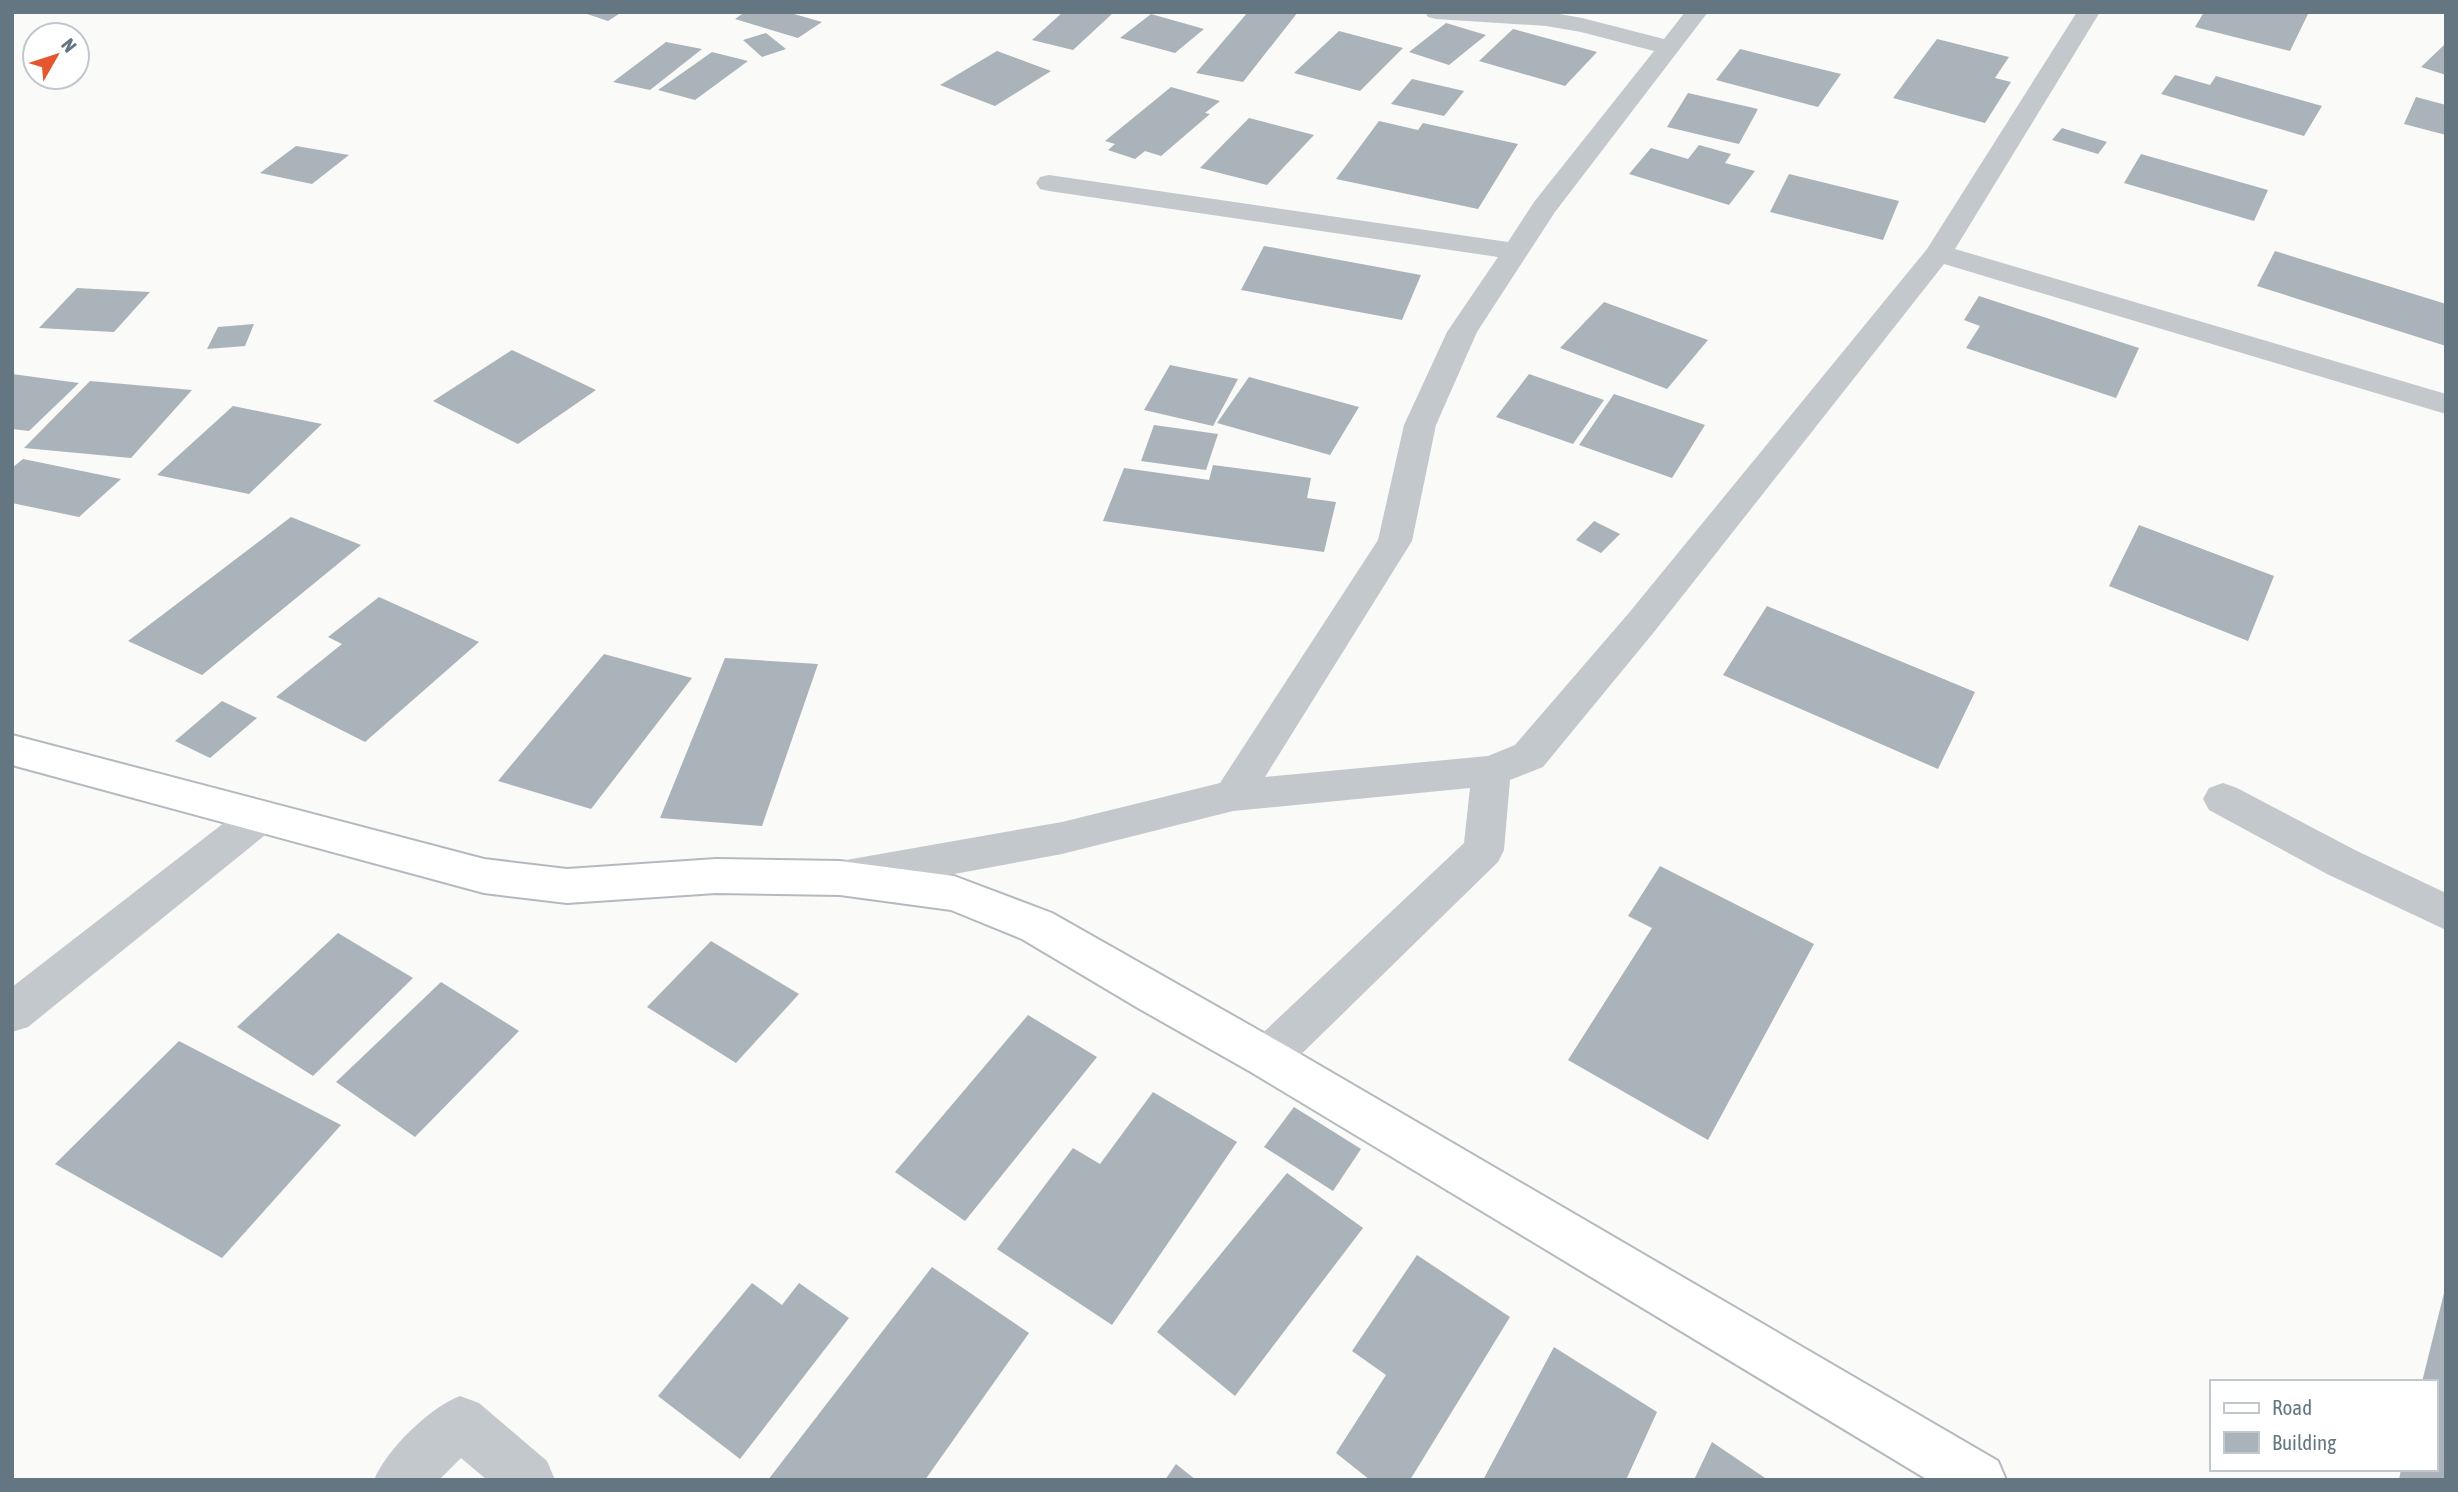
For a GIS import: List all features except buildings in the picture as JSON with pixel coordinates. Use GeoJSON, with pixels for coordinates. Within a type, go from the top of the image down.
{"type":"FeatureCollection","features":[{"type":"Feature","properties":{"kind":"street"},"geometry":{"type":"LineString","coordinates":[[1436,12],[1546,19],[1670,48]]}},
{"type":"Feature","properties":{"kind":"street"},"geometry":{"type":"LineString","coordinates":[[1233,795],[1395,541],[1420,425],[1462,332],[1544,208],[1697,12]]}},
{"type":"Feature","properties":{"kind":"street"},"geometry":{"type":"LineString","coordinates":[[840,878],[1062,838],[1233,795],[1490,771],[1529,756],[1641,623],[1938,253],[2089,12]]}},
{"type":"Feature","properties":{"kind":"street"},"geometry":{"type":"LineString","coordinates":[[1049,183],[1515,251]]}},
{"type":"Feature","properties":{"kind":"street"},"geometry":{"type":"LineString","coordinates":[[1938,253],[2446,404]]}},
{"type":"Feature","properties":{"kind":"street"},"geometry":{"type":"LineString","coordinates":[[12,750],[484,876],[566,886],[716,876],[840,878],[954,893],[1037,926],[1153,995],[1267,1058],[1979,1480]]}},
{"type":"Feature","properties":{"kind":"street"},"geometry":{"type":"LineString","coordinates":[[1267,1058],[1484,850],[1490,771]]}},
{"type":"Feature","properties":{"kind":"street"},"geometry":{"type":"LineString","coordinates":[[2223,799],[2446,914]]}},
{"type":"Feature","properties":{"kind":"street"},"geometry":{"type":"LineString","coordinates":[[12,1013],[261,816]]}},
{"type":"Feature","properties":{"kind":"street"},"geometry":{"type":"LineString","coordinates":[[401,1480],[460,1422],[528,1480]]}}]}
